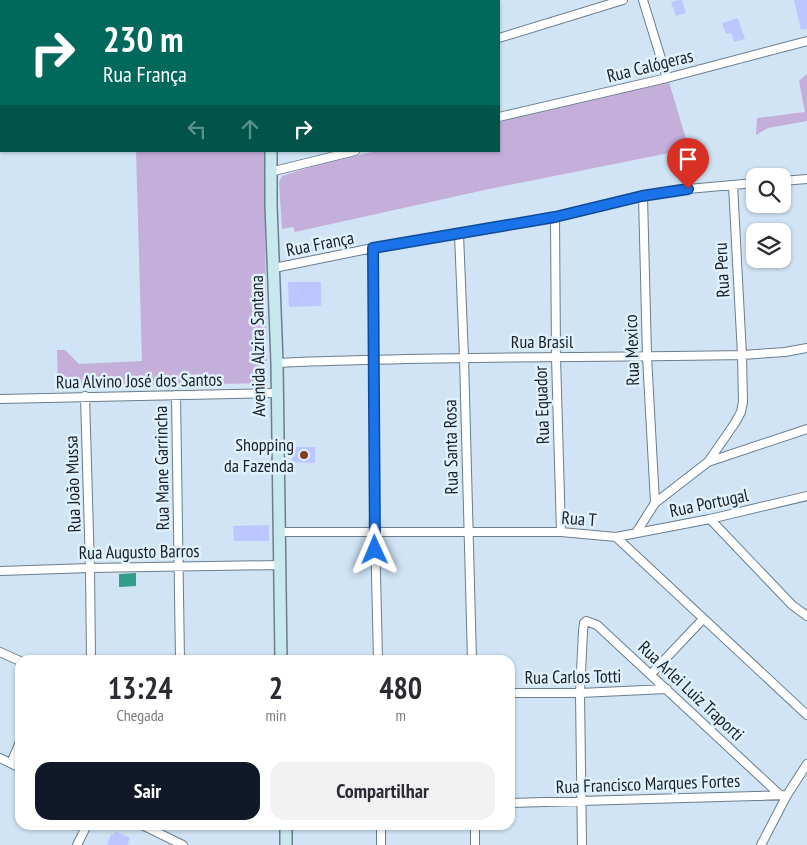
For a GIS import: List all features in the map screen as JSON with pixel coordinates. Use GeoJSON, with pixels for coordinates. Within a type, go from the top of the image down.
{"type":"FeatureCollection","features":[{"type":"Feature","properties":{"kind":"main road","name":"Avenida Alzira Santana"},"geometry":{"type":"LineString","coordinates":[[271,152],[270,172],[278,393],[281,655]]}},
{"type":"Feature","properties":{"kind":"main road"},"geometry":{"type":"LineString","coordinates":[[285,843],[286,830]]}},
{"type":"Feature","properties":{"kind":"street"},"geometry":{"type":"LineString","coordinates":[[500,38],[623,0]]}},
{"type":"Feature","properties":{"kind":"street"},"geometry":{"type":"LineString","coordinates":[[643,0],[667,78]]}},
{"type":"Feature","properties":{"kind":"street","name":"Rua Calógeras"},"geometry":{"type":"LineString","coordinates":[[500,117],[667,78],[807,41]]}},
{"type":"Feature","properties":{"kind":"street"},"geometry":{"type":"LineString","coordinates":[[270,172],[351,152]]}},
{"type":"Feature","properties":{"kind":"street"},"geometry":{"type":"LineString","coordinates":[[791,180],[807,179]]}},
{"type":"Feature","properties":{"kind":"street","name":"Rua França"},"geometry":{"type":"LineString","coordinates":[[274,268],[373,248],[555,217],[642,196],[746,183]]}},
{"type":"Feature","properties":{"kind":"street","name":"Rua Peru"},"geometry":{"type":"LineString","coordinates":[[708,462],[735,423],[741,412],[742,402],[742,355],[733,184]]}},
{"type":"Feature","properties":{"kind":"street","name":"Rua Mexico"},"geometry":{"type":"LineString","coordinates":[[642,196],[647,356],[655,503]]}},
{"type":"Feature","properties":{"kind":"street","name":"Rua Equador"},"geometry":{"type":"LineString","coordinates":[[555,217],[556,357],[561,532]]}},
{"type":"Feature","properties":{"kind":"street","name":"Rua Santa Rosa"},"geometry":{"type":"LineString","coordinates":[[459,234],[472,655]]}},
{"type":"Feature","properties":{"kind":"street"},"geometry":{"type":"LineString","coordinates":[[373,248],[374,531],[378,655]]}},
{"type":"Feature","properties":{"kind":"street","name":"Rua Brasil"},"geometry":{"type":"LineString","coordinates":[[277,363],[374,358],[742,355],[785,352],[807,348]]}},
{"type":"Feature","properties":{"kind":"street","name":"Rua Alvino José dos Santos"},"geometry":{"type":"LineString","coordinates":[[0,399],[278,393]]}},
{"type":"Feature","properties":{"kind":"street","name":"Rua Mane Garrincha"},"geometry":{"type":"LineString","coordinates":[[176,395],[180,655]]}},
{"type":"Feature","properties":{"kind":"street","name":"Rua João Mussa"},"geometry":{"type":"LineString","coordinates":[[85,396],[91,655]]}},
{"type":"Feature","properties":{"kind":"street"},"geometry":{"type":"LineString","coordinates":[[636,533],[655,503],[708,462],[807,431]]}},
{"type":"Feature","properties":{"kind":"street","name":"Rua Portugal"},"geometry":{"type":"LineString","coordinates":[[616,537],[710,519],[807,496]]}},
{"type":"Feature","properties":{"kind":"street"},"geometry":{"type":"LineString","coordinates":[[710,519],[792,605],[805,615]]}},
{"type":"Feature","properties":{"kind":"street","name":"Rua T"},"geometry":{"type":"LineString","coordinates":[[279,532],[561,532],[616,537],[807,715]]}},
{"type":"Feature","properties":{"kind":"street","name":"Rua Augusto Barros"},"geometry":{"type":"LineString","coordinates":[[0,571],[279,565]]}},
{"type":"Feature","properties":{"kind":"street"},"geometry":{"type":"LineString","coordinates":[[651,674],[703,618]]}},
{"type":"Feature","properties":{"kind":"street","name":"Rua Arlei Luiz Traporti"},"geometry":{"type":"LineString","coordinates":[[580,693],[583,631],[586,621],[597,625],[784,795]]}},
{"type":"Feature","properties":{"kind":"street"},"geometry":{"type":"LineString","coordinates":[[0,652],[15,659]]}},
{"type":"Feature","properties":{"kind":"street","name":"Rua Carlos Totti"},"geometry":{"type":"LineString","coordinates":[[515,693],[580,693],[667,689]]}},
{"type":"Feature","properties":{"kind":"street"},"geometry":{"type":"LineString","coordinates":[[580,693],[582,845]]}},
{"type":"Feature","properties":{"kind":"street"},"geometry":{"type":"LineString","coordinates":[[11,763],[15,754]]}},
{"type":"Feature","properties":{"kind":"street"},"geometry":{"type":"LineString","coordinates":[[0,758],[15,765]]}},
{"type":"Feature","properties":{"kind":"street"},"geometry":{"type":"LineString","coordinates":[[761,845],[784,795],[807,764]]}},
{"type":"Feature","properties":{"kind":"street","name":"Rua Francisco Marques Fortes"},"geometry":{"type":"LineString","coordinates":[[515,803],[784,795]]}},
{"type":"Feature","properties":{"kind":"street"},"geometry":{"type":"LineString","coordinates":[[77,845],[84,830]]}},
{"type":"Feature","properties":{"kind":"street"},"geometry":{"type":"LineString","coordinates":[[152,830],[183,845]]}},
{"type":"Feature","properties":{"kind":"street"},"geometry":{"type":"LineString","coordinates":[[381,830],[381,845]]}},
{"type":"Feature","properties":{"kind":"street"},"geometry":{"type":"LineString","coordinates":[[475,830],[475,845]]}},
{"type":"Feature","properties":{"kind":"shaded area"},"geometry":{"type":"Polygon","coordinates":[[[807,74],[807,121],[768,128],[756,135],[757,118],[805,112],[799,81],[807,74]]]}},
{"type":"Feature","properties":{"kind":"shaded area"},"geometry":{"type":"Polygon","coordinates":[[[669,82],[689,149],[489,189],[295,232],[293,227],[282,229],[279,182],[282,176],[372,152],[500,152],[500,122],[669,82]]]}},
{"type":"Feature","properties":{"kind":"shaded area"},"geometry":{"type":"Polygon","coordinates":[[[136,152],[264,152],[267,383],[58,387],[57,350],[65,350],[79,364],[142,361],[136,152]]]}},
{"type":"Feature","properties":{"kind":"shaded area"},"geometry":{"type":"Polygon","coordinates":[[[136,573],[136,586],[119,587],[119,574],[136,573]]]}},
{"type":"Feature","properties":{"kind":"building"},"geometry":{"type":"Polygon","coordinates":[[[682,0],[686,13],[676,16],[671,2],[682,0]]]}},
{"type":"Feature","properties":{"kind":"building"},"geometry":{"type":"Polygon","coordinates":[[[794,0],[807,0],[807,29],[801,30],[794,0]]]}},
{"type":"Feature","properties":{"kind":"building"},"geometry":{"type":"Polygon","coordinates":[[[738,18],[745,39],[734,42],[731,33],[726,34],[722,23],[738,18]]]}},
{"type":"Feature","properties":{"kind":"building"},"geometry":{"type":"Polygon","coordinates":[[[322,239],[323,250],[312,252],[311,242],[322,239]]]}},
{"type":"Feature","properties":{"kind":"building"},"geometry":{"type":"Polygon","coordinates":[[[288,282],[321,282],[321,306],[289,307],[288,282]]]}},
{"type":"Feature","properties":{"kind":"building","name":"Shopping da Fazenda"},"geometry":{"type":"Polygon","coordinates":[[[292,447],[315,447],[315,463],[292,462],[292,447]]]}},
{"type":"Feature","properties":{"kind":"building"},"geometry":{"type":"Polygon","coordinates":[[[269,525],[269,541],[234,541],[233,526],[269,525]]]}},
{"type":"Feature","properties":{"kind":"building"},"geometry":{"type":"Polygon","coordinates":[[[115,831],[130,838],[127,845],[107,845],[111,834],[114,835],[115,831]]]}},
{"type":"Feature","properties":{"kind":"place","name":"Shopping da Fazenda"},"geometry":{"type":"Point","coordinates":[304,455]}},
{"type":"Feature","properties":{"kind":"route"},"geometry":{"type":"LineString","coordinates":[[375,550],[373,248],[555,217],[642,196],[688,189]]}}]}
